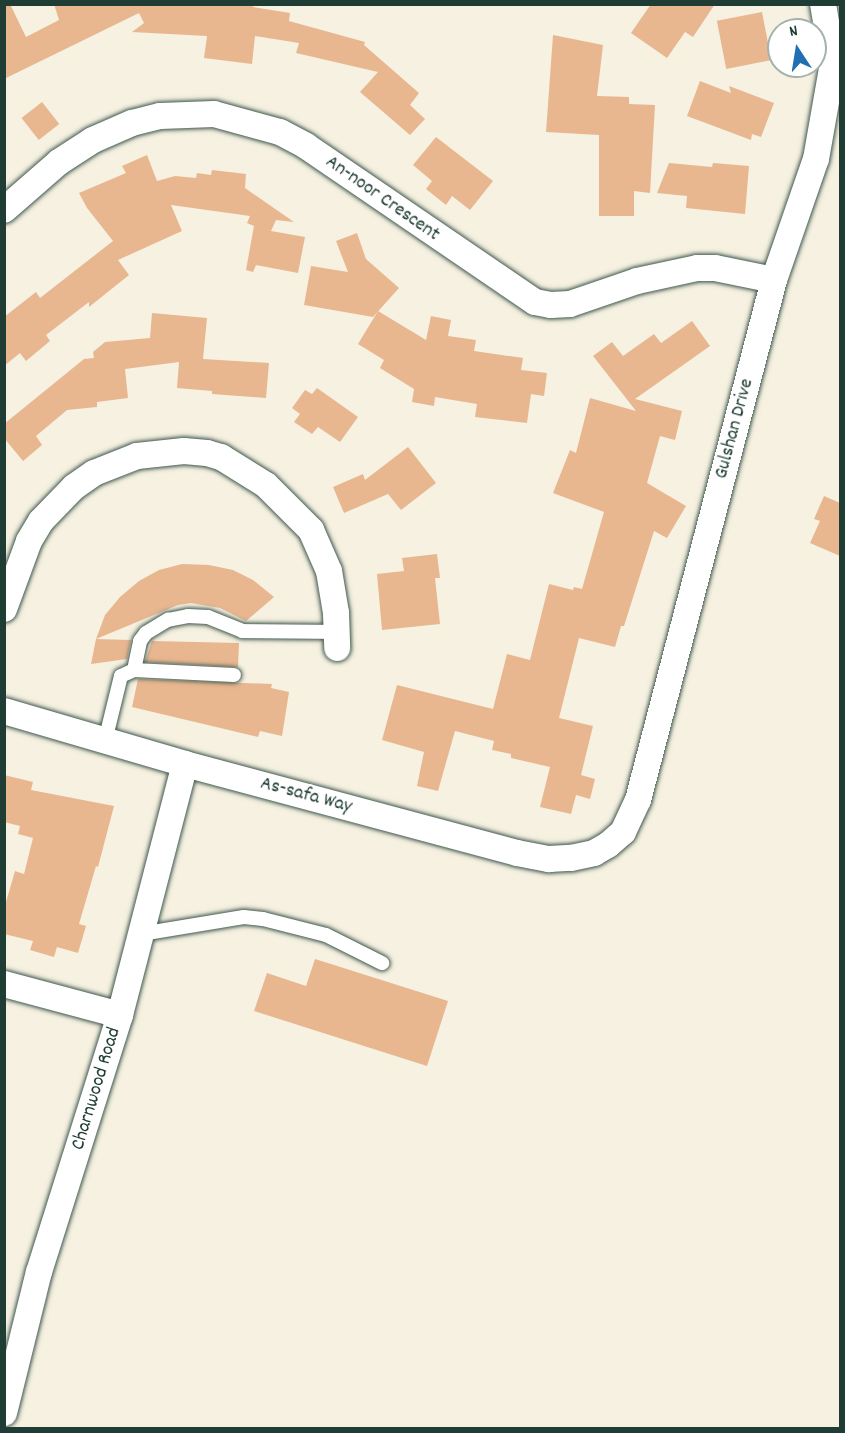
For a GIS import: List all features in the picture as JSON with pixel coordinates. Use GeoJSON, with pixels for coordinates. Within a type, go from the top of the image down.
{"type":"FeatureCollection","features":[{"type":"Feature","properties":{"kind":"street","name":"Gulshan Drive"},"geometry":{"type":"LineString","coordinates":[[608,845],[622,832],[638,800],[774,280],[816,159],[833,63],[823,4]]}},
{"type":"Feature","properties":{"kind":"street","name":"An-noor Crescent"},"geometry":{"type":"LineString","coordinates":[[4,210],[59,162],[93,140],[132,123],[160,116],[214,114],[280,132],[306,146],[535,302],[551,305],[570,304],[637,282],[697,268],[715,268],[774,280]]}},
{"type":"Feature","properties":{"kind":"street"},"geometry":{"type":"LineString","coordinates":[[4,609],[29,541],[41,521],[74,487],[94,473],[137,456],[184,451],[221,457],[266,485],[301,517],[311,530],[325,557],[333,594],[337,640]]}},
{"type":"Feature","properties":{"kind":"street","name":"As-safa Way"},"geometry":{"type":"LineString","coordinates":[[4,711],[185,764],[517,853],[549,859],[572,858],[594,854],[608,845]]}},
{"type":"Feature","properties":{"kind":"street","name":"Charnwood Road"},"geometry":{"type":"LineString","coordinates":[[4,1413],[39,1272],[120,1015],[185,764]]}},
{"type":"Feature","properties":{"kind":"street"},"geometry":{"type":"LineString","coordinates":[[4,984],[120,1015]]}},
{"type":"Feature","properties":{"kind":"lane"},"geometry":{"type":"LineString","coordinates":[[134,670],[140,641],[146,633],[168,620],[188,616],[208,617],[242,631],[337,640]]}},
{"type":"Feature","properties":{"kind":"lane"},"geometry":{"type":"LineString","coordinates":[[105,741],[121,676],[134,670],[234,675]]}},
{"type":"Feature","properties":{"kind":"lane"},"geometry":{"type":"LineString","coordinates":[[141,934],[244,917],[263,919],[326,935],[382,963]]}},
{"type":"Feature","properties":{"kind":"building"},"geometry":{"type":"Polygon","coordinates":[[[4,4],[10,4],[26,37],[59,20],[54,4],[254,4],[253,7],[290,13],[289,21],[365,42],[364,45],[419,93],[410,105],[425,119],[410,135],[360,92],[378,72],[296,53],[299,43],[255,36],[252,64],[204,58],[207,36],[132,32],[144,23],[139,13],[4,79],[4,4]]]}},
{"type":"Feature","properties":{"kind":"building"},"geometry":{"type":"Polygon","coordinates":[[[651,4],[715,4],[693,37],[685,32],[667,58],[631,33],[651,4]]]}},
{"type":"Feature","properties":{"kind":"building"},"geometry":{"type":"Polygon","coordinates":[[[762,12],[767,38],[767,61],[726,69],[717,21],[762,12]]]}},
{"type":"Feature","properties":{"kind":"building"},"geometry":{"type":"Polygon","coordinates":[[[553,35],[603,45],[597,96],[629,97],[629,104],[655,105],[650,193],[634,191],[634,216],[599,216],[599,135],[546,132],[553,35]]]}},
{"type":"Feature","properties":{"kind":"building"},"geometry":{"type":"Polygon","coordinates":[[[700,81],[731,93],[729,86],[774,103],[761,137],[752,134],[751,140],[687,116],[700,81]]]}},
{"type":"Feature","properties":{"kind":"building"},"geometry":{"type":"Polygon","coordinates":[[[42,102],[59,124],[39,140],[22,118],[42,102]]]}},
{"type":"Feature","properties":{"kind":"building"},"geometry":{"type":"Polygon","coordinates":[[[436,137],[493,181],[470,210],[452,196],[446,205],[426,189],[432,181],[413,165],[436,137]]]}},
{"type":"Feature","properties":{"kind":"building"},"geometry":{"type":"Polygon","coordinates":[[[147,155],[157,181],[175,176],[196,178],[197,173],[211,175],[212,170],[246,174],[245,188],[294,222],[276,220],[271,231],[305,237],[298,273],[256,265],[253,272],[246,270],[254,226],[247,223],[250,216],[171,205],[182,231],[118,260],[129,275],[89,307],[89,302],[46,335],[50,341],[26,361],[20,353],[4,366],[4,317],[36,292],[40,298],[113,241],[87,208],[79,193],[126,173],[122,166],[147,155]]]}},
{"type":"Feature","properties":{"kind":"building"},"geometry":{"type":"Polygon","coordinates":[[[669,163],[712,167],[713,163],[749,166],[745,214],[686,208],[687,196],[657,193],[669,163]]]}},
{"type":"Feature","properties":{"kind":"building"},"geometry":{"type":"Polygon","coordinates":[[[357,233],[366,259],[399,288],[373,317],[304,305],[311,266],[348,272],[336,241],[357,233]]]}},
{"type":"Feature","properties":{"kind":"building"},"geometry":{"type":"Polygon","coordinates":[[[378,311],[426,340],[431,316],[451,320],[448,336],[476,340],[474,351],[523,358],[521,370],[547,373],[544,396],[531,394],[527,423],[475,417],[477,404],[435,397],[434,406],[412,402],[414,389],[380,368],[384,360],[358,344],[378,311]]]}},
{"type":"Feature","properties":{"kind":"building"},"geometry":{"type":"Polygon","coordinates":[[[152,313],[207,318],[203,359],[269,363],[266,398],[212,394],[212,391],[177,388],[179,362],[125,369],[128,398],[97,402],[97,407],[67,410],[36,436],[42,445],[23,461],[4,438],[4,424],[84,359],[94,358],[93,352],[105,342],[150,338],[152,313]]]}},
{"type":"Feature","properties":{"kind":"building"},"geometry":{"type":"Polygon","coordinates":[[[692,321],[710,346],[635,399],[682,411],[675,440],[660,436],[647,483],[686,506],[667,538],[654,531],[624,626],[621,626],[615,647],[579,638],[559,718],[593,726],[581,775],[595,779],[590,799],[576,795],[571,814],[540,807],[550,767],[511,758],[511,754],[492,750],[494,741],[455,731],[438,791],[417,786],[424,752],[382,740],[397,685],[493,709],[507,654],[530,660],[549,584],[573,590],[574,587],[582,589],[604,512],[553,493],[570,450],[576,453],[590,398],[636,411],[593,356],[612,342],[623,356],[654,334],[661,343],[692,321]]]}},
{"type":"Feature","properties":{"kind":"building"},"geometry":{"type":"Polygon","coordinates":[[[317,388],[358,417],[340,442],[318,427],[312,434],[294,422],[300,414],[292,408],[305,390],[312,394],[317,388]]]}},
{"type":"Feature","properties":{"kind":"building"},"geometry":{"type":"Polygon","coordinates":[[[408,447],[436,483],[401,510],[388,494],[344,513],[333,487],[363,474],[365,480],[408,447]]]}},
{"type":"Feature","properties":{"kind":"building"},"geometry":{"type":"Polygon","coordinates":[[[824,496],[840,503],[840,556],[810,543],[820,521],[814,519],[824,496]]]}},
{"type":"Feature","properties":{"kind":"building"},"geometry":{"type":"Polygon","coordinates":[[[437,554],[440,578],[435,578],[440,624],[382,630],[377,574],[404,571],[402,558],[437,554]]]}},
{"type":"Feature","properties":{"kind":"building"},"geometry":{"type":"Polygon","coordinates":[[[182,564],[209,565],[233,570],[253,580],[274,597],[246,621],[220,608],[191,603],[178,605],[96,639],[105,615],[120,597],[139,581],[159,570],[182,564]]]}},
{"type":"Feature","properties":{"kind":"building"},"geometry":{"type":"Polygon","coordinates":[[[96,639],[131,640],[127,659],[91,664],[96,639]]]}},
{"type":"Feature","properties":{"kind":"building"},"geometry":{"type":"Polygon","coordinates":[[[152,641],[239,643],[238,667],[145,662],[152,641]]]}},
{"type":"Feature","properties":{"kind":"building"},"geometry":{"type":"Polygon","coordinates":[[[138,679],[272,684],[271,688],[289,692],[282,736],[260,731],[258,737],[132,707],[138,679]]]}},
{"type":"Feature","properties":{"kind":"building"},"geometry":{"type":"Polygon","coordinates":[[[4,775],[33,782],[31,790],[114,806],[98,867],[96,866],[79,924],[86,926],[78,953],[57,947],[54,957],[30,950],[33,941],[4,934],[4,909],[15,871],[24,874],[33,838],[18,834],[20,826],[4,822],[4,775]]]}},
{"type":"Feature","properties":{"kind":"building"},"geometry":{"type":"Polygon","coordinates":[[[315,959],[448,1001],[427,1066],[254,1011],[267,973],[306,986],[315,959]]]}}]}
